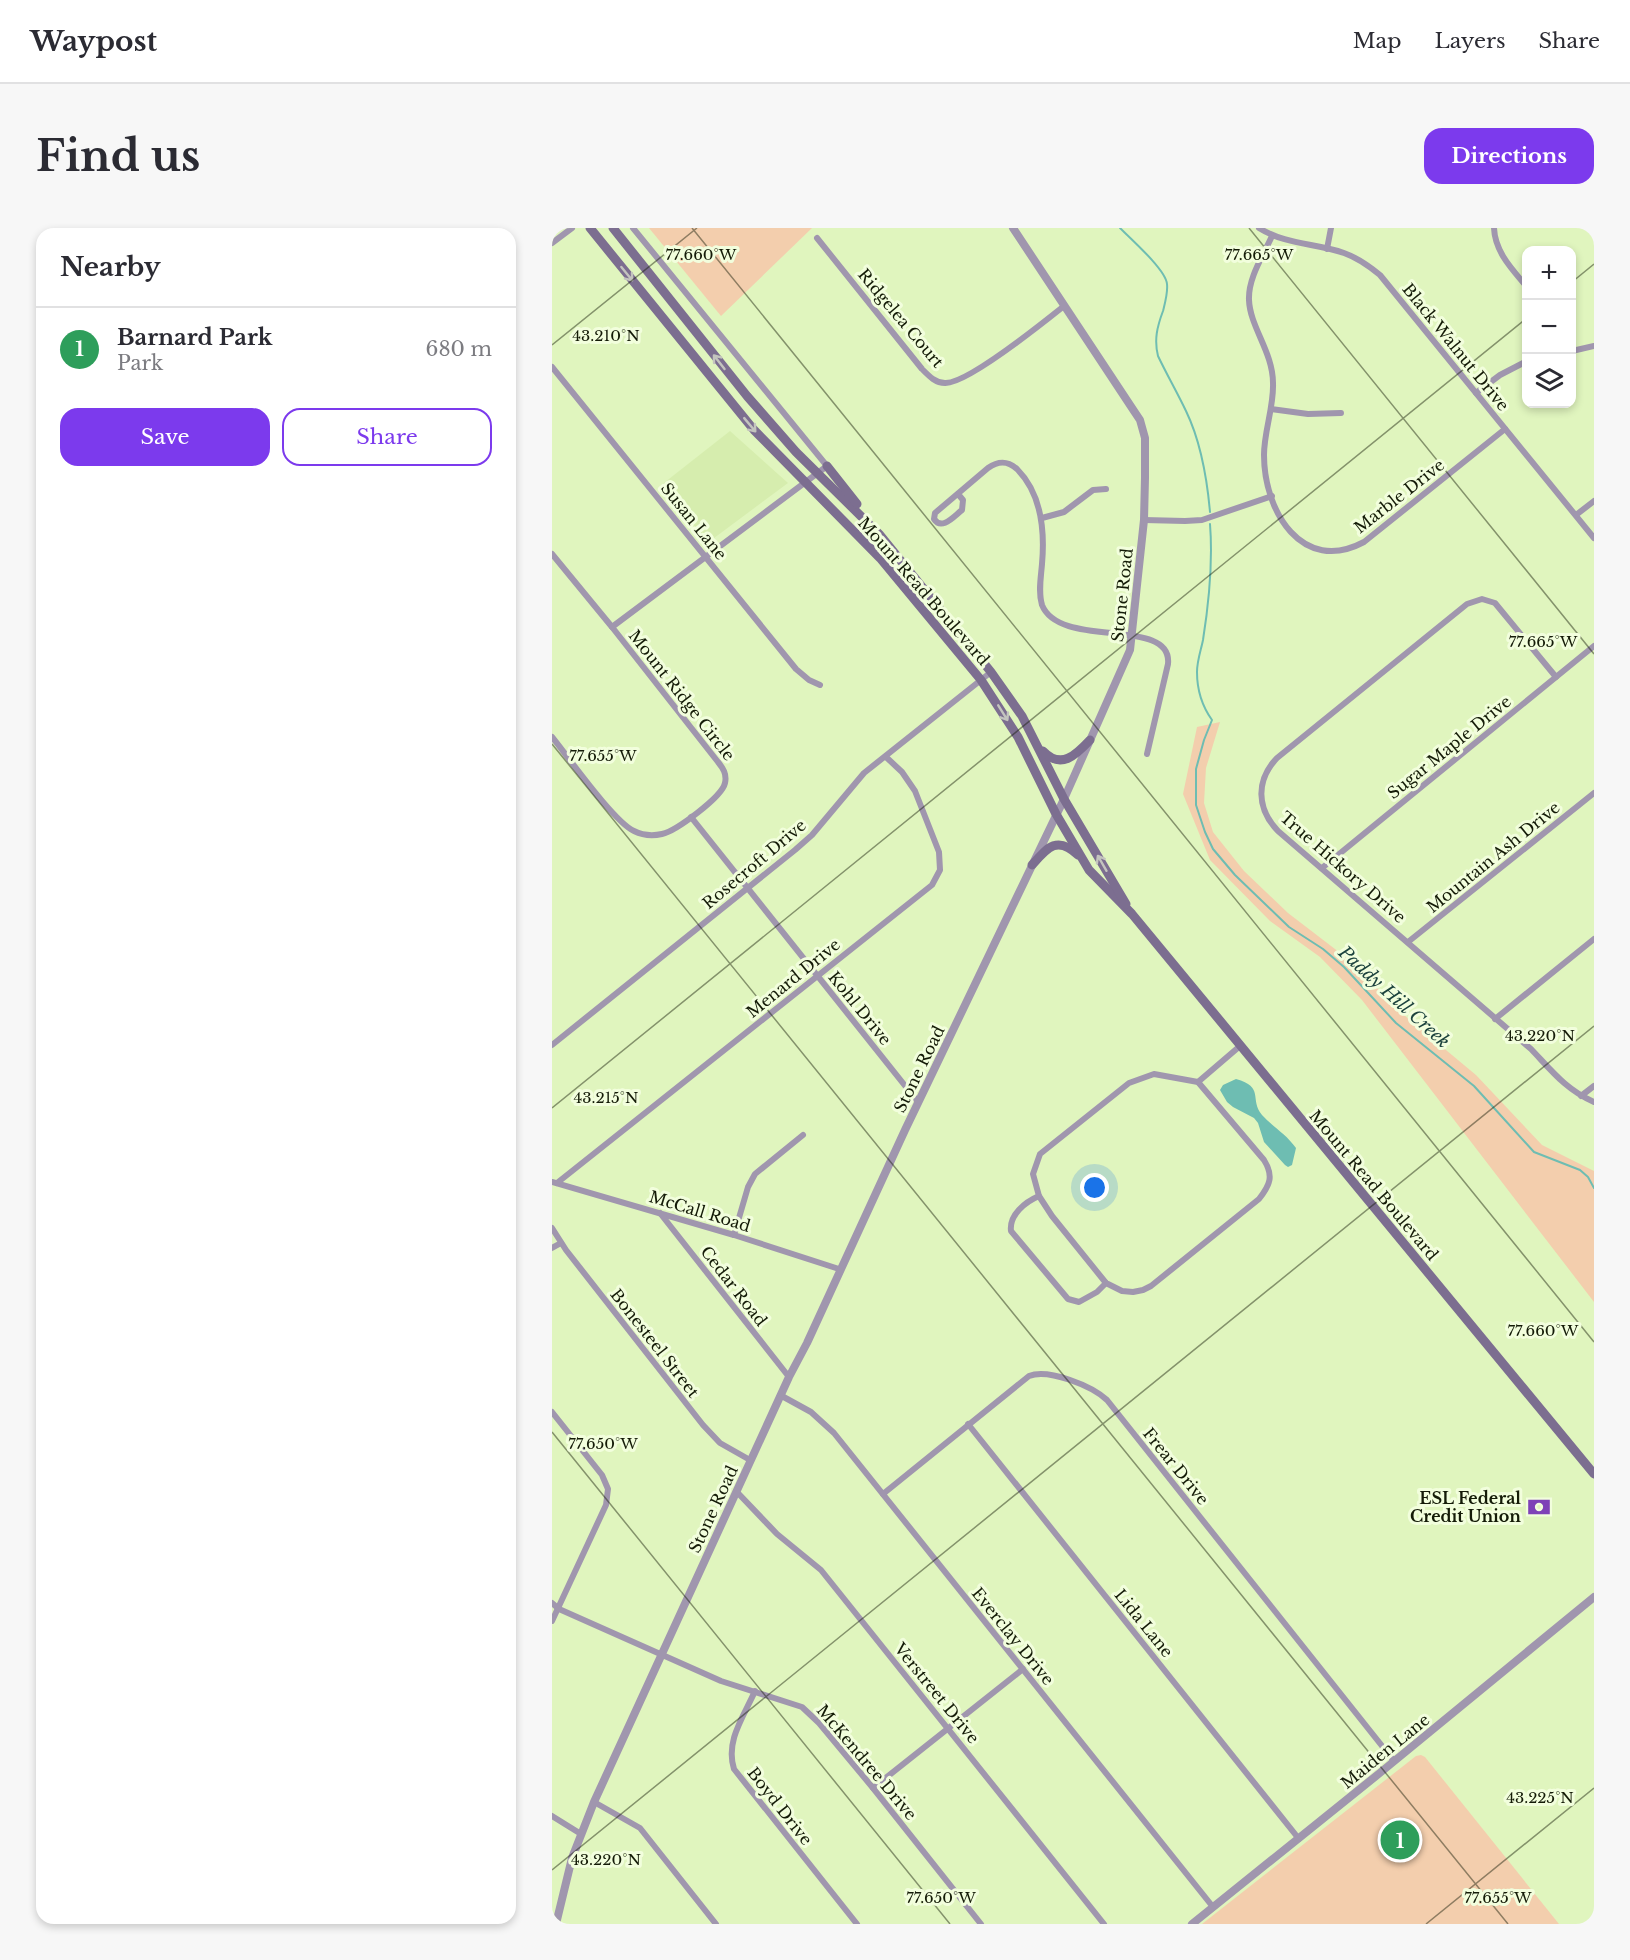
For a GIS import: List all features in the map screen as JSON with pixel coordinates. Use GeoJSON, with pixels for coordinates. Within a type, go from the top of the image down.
{"type":"FeatureCollection","features":[{"type":"Feature","properties":{"kind":"main road","name":"Mount Read Boulevard"},"geometry":{"type":"LineString","coordinates":[[590,228],[754,430],[880,558],[981,680],[1018,737],[1056,814],[1089,870],[1132,914],[1594,1474]]}},
{"type":"Feature","properties":{"kind":"main road","name":"Mount Read Boulevard"},"geometry":{"type":"LineString","coordinates":[[614,228],[747,396],[796,452],[880,535],[991,672],[1022,716],[1064,799],[1132,914]]}},
{"type":"Feature","properties":{"kind":"main road"},"geometry":{"type":"LineString","coordinates":[[827,466],[880,535]]}},
{"type":"Feature","properties":{"kind":"main road"},"geometry":{"type":"LineString","coordinates":[[1037,745],[1051,758],[1061,760],[1077,754],[1090,740]]}},
{"type":"Feature","properties":{"kind":"main road"},"geometry":{"type":"LineString","coordinates":[[1032,865],[1041,854],[1056,844],[1069,848],[1085,862]]}},
{"type":"Feature","properties":{"kind":"street"},"geometry":{"type":"LineString","coordinates":[[552,243],[572,228]]}},
{"type":"Feature","properties":{"kind":"street"},"geometry":{"type":"LineString","coordinates":[[612,627],[827,466],[633,228]]}},
{"type":"Feature","properties":{"kind":"street","name":"Stone Road"},"geometry":{"type":"LineString","coordinates":[[556,1924],[572,1858],[594,1802],[780,1395],[807,1343],[839,1269],[1064,799],[1130,650],[1144,520],[1146,447],[1140,420],[1013,228]]}},
{"type":"Feature","properties":{"kind":"street","name":"Black Walnut Drive"},"geometry":{"type":"LineString","coordinates":[[1259,228],[1272,236],[1298,244],[1344,253],[1380,275],[1594,538]]}},
{"type":"Feature","properties":{"kind":"street"},"geometry":{"type":"LineString","coordinates":[[1328,249],[1331,228]]}},
{"type":"Feature","properties":{"kind":"street"},"geometry":{"type":"LineString","coordinates":[[1494,228],[1496,245],[1522,281]]}},
{"type":"Feature","properties":{"kind":"street","name":"Marble Drive"},"geometry":{"type":"LineString","coordinates":[[1272,236],[1253,276],[1249,302],[1272,368],[1273,385],[1271,409],[1266,428],[1265,472],[1282,522],[1299,541],[1306,546],[1323,551],[1347,550],[1364,543],[1505,429]]}},
{"type":"Feature","properties":{"kind":"street","name":"Ridgelea Court"},"geometry":{"type":"LineString","coordinates":[[817,238],[922,369],[939,382],[956,380],[1015,345],[1064,306]]}},
{"type":"Feature","properties":{"kind":"street"},"geometry":{"type":"LineString","coordinates":[[1576,350],[1594,346]]}},
{"type":"Feature","properties":{"kind":"street"},"geometry":{"type":"LineString","coordinates":[[1476,393],[1500,375],[1522,364]]}},
{"type":"Feature","properties":{"kind":"street","name":"Susan Lane"},"geometry":{"type":"LineString","coordinates":[[552,367],[796,669],[809,680],[820,685]]}},
{"type":"Feature","properties":{"kind":"street"},"geometry":{"type":"LineString","coordinates":[[1271,409],[1308,414],[1341,412]]}},
{"type":"Feature","properties":{"kind":"street"},"geometry":{"type":"LineString","coordinates":[[958,494],[963,500],[962,510],[945,523],[937,523],[934,519],[935,513],[993,464],[1005,462],[1015,467],[1036,500],[1042,518],[1044,543],[1040,597],[1048,614],[1059,623],[1072,628],[1157,641],[1165,648],[1168,654],[1168,664],[1147,754]]}},
{"type":"Feature","properties":{"kind":"street"},"geometry":{"type":"LineString","coordinates":[[1042,518],[1064,512],[1093,490],[1106,489]]}},
{"type":"Feature","properties":{"kind":"street"},"geometry":{"type":"LineString","coordinates":[[1144,520],[1185,522],[1202,520],[1272,496]]}},
{"type":"Feature","properties":{"kind":"street"},"geometry":{"type":"LineString","coordinates":[[1576,515],[1594,501]]}},
{"type":"Feature","properties":{"kind":"street","name":"Mount Ridge Circle"},"geometry":{"type":"LineString","coordinates":[[552,554],[723,769],[726,780],[722,791],[678,827],[661,834],[644,834],[624,825],[552,737]]}},
{"type":"Feature","properties":{"kind":"street","name":"True Hickory Drive"},"geometry":{"type":"LineString","coordinates":[[1556,677],[1495,603],[1489,600],[1476,600],[1460,609],[1277,758],[1267,771],[1260,792],[1262,807],[1267,818],[1278,831],[1530,1049],[1561,1082],[1594,1102]]}},
{"type":"Feature","properties":{"kind":"street","name":"Sugar Maple Drive"},"geometry":{"type":"LineString","coordinates":[[1322,868],[1594,646]]}},
{"type":"Feature","properties":{"kind":"street","name":"Rosecroft Drive"},"geometry":{"type":"LineString","coordinates":[[552,1045],[812,835],[855,782],[991,672]]}},
{"type":"Feature","properties":{"kind":"street","name":"Menard Drive"},"geometry":{"type":"LineString","coordinates":[[554,1183],[932,885],[940,870],[939,852],[915,791],[902,772],[885,756]]}},
{"type":"Feature","properties":{"kind":"street","name":"Mountain Ash Drive"},"geometry":{"type":"LineString","coordinates":[[1408,942],[1594,793]]}},
{"type":"Feature","properties":{"kind":"street","name":"Kohl Drive"},"geometry":{"type":"LineString","coordinates":[[691,817],[918,1102]]}},
{"type":"Feature","properties":{"kind":"street"},"geometry":{"type":"LineString","coordinates":[[1495,1019],[1594,939]]}},
{"type":"Feature","properties":{"kind":"street"},"geometry":{"type":"LineString","coordinates":[[1198,1082],[1240,1046]]}},
{"type":"Feature","properties":{"kind":"street"},"geometry":{"type":"LineString","coordinates":[[1154,1074],[1198,1082],[1264,1160],[1270,1170],[1267,1190],[1251,1206],[1143,1290],[1122,1291],[1106,1283],[1052,1216],[1039,1196],[1033,1174],[1040,1154],[1129,1083],[1154,1074]]}},
{"type":"Feature","properties":{"kind":"street"},"geometry":{"type":"LineString","coordinates":[[1581,1096],[1594,1086]]}},
{"type":"Feature","properties":{"kind":"street"},"geometry":{"type":"LineString","coordinates":[[734,1235],[748,1187],[756,1174],[803,1135]]}},
{"type":"Feature","properties":{"kind":"street","name":"McCall Road"},"geometry":{"type":"LineString","coordinates":[[554,1183],[734,1235],[839,1269]]}},
{"type":"Feature","properties":{"kind":"street"},"geometry":{"type":"LineString","coordinates":[[1039,1196],[1024,1206],[1012,1219],[1011,1231],[1062,1293],[1074,1302],[1088,1298],[1106,1283]]}},
{"type":"Feature","properties":{"kind":"street","name":"Cedar Road"},"geometry":{"type":"LineString","coordinates":[[659,1213],[789,1377]]}},
{"type":"Feature","properties":{"kind":"street","name":"Bonesteel Street"},"geometry":{"type":"LineString","coordinates":[[552,1228],[561,1243],[707,1430],[720,1443],[750,1460]]}},
{"type":"Feature","properties":{"kind":"street"},"geometry":{"type":"LineString","coordinates":[[552,1248],[561,1243]]}},
{"type":"Feature","properties":{"kind":"street","name":"Frear Drive"},"geometry":{"type":"LineString","coordinates":[[883,1494],[1022,1380],[1035,1374],[1054,1375],[1102,1395],[1395,1761]]}},
{"type":"Feature","properties":{"kind":"street","name":"Everclay Drive"},"geometry":{"type":"LineString","coordinates":[[780,1395],[824,1422],[1213,1907]]}},
{"type":"Feature","properties":{"kind":"street"},"geometry":{"type":"LineString","coordinates":[[552,1412],[598,1469],[608,1489],[606,1505],[552,1621]]}},
{"type":"Feature","properties":{"kind":"street","name":"Lida Lane"},"geometry":{"type":"LineString","coordinates":[[968,1424],[1299,1839]]}},
{"type":"Feature","properties":{"kind":"street","name":"Verstreet Drive"},"geometry":{"type":"LineString","coordinates":[[736,1491],[777,1534],[821,1570],[1104,1924]]}},
{"type":"Feature","properties":{"kind":"street","name":"Maiden Lane"},"geometry":{"type":"LineString","coordinates":[[1192,1924],[1594,1597]]}},
{"type":"Feature","properties":{"kind":"street","name":"McKendree Drive"},"geometry":{"type":"LineString","coordinates":[[552,1603],[559,1609],[721,1681],[794,1703],[810,1713],[981,1924]]}},
{"type":"Feature","properties":{"kind":"street"},"geometry":{"type":"LineString","coordinates":[[873,1788],[1023,1669]]}},
{"type":"Feature","properties":{"kind":"street","name":"Boyd Drive"},"geometry":{"type":"LineString","coordinates":[[755,1691],[733,1739],[731,1759],[734,1769],[857,1924]]}},
{"type":"Feature","properties":{"kind":"street"},"geometry":{"type":"LineString","coordinates":[[594,1802],[640,1828],[716,1924]]}},
{"type":"Feature","properties":{"kind":"street"},"geometry":{"type":"LineString","coordinates":[[552,1816],[581,1834]]}},
{"type":"Feature","properties":{"kind":"shaded area"},"geometry":{"type":"Polygon","coordinates":[[[649,228],[812,228],[721,316],[649,228]]]}},
{"type":"Feature","properties":{"kind":"shaded area"},"geometry":{"type":"Polygon","coordinates":[[[730,431],[788,483],[706,544],[660,486],[730,431]]]}},
{"type":"Feature","properties":{"kind":"shaded area"},"geometry":{"type":"Polygon","coordinates":[[[1220,722],[1206,768],[1204,803],[1213,832],[1244,871],[1288,913],[1348,959],[1404,1015],[1476,1075],[1542,1145],[1594,1171],[1594,1302],[1362,1000],[1320,957],[1270,921],[1210,860],[1183,794],[1197,727],[1220,722]]]}},
{"type":"Feature","properties":{"kind":"shaded area"},"geometry":{"type":"Polygon","coordinates":[[[1416,1756],[1425,1757],[1559,1924],[1202,1924],[1416,1756]]]}},
{"type":"Feature","properties":{"kind":"water"},"geometry":{"type":"Polygon","coordinates":[[[1236,1079],[1245,1082],[1254,1090],[1258,1109],[1262,1115],[1296,1148],[1292,1165],[1288,1167],[1285,1165],[1264,1142],[1254,1118],[1227,1102],[1220,1090],[1223,1085],[1236,1079]]]}},
{"type":"Feature","properties":{"kind":"waterway","name":"Paddy Hill Creek"},"geometry":{"type":"LineString","coordinates":[[1120,228],[1161,271],[1167,284],[1167,294],[1157,334],[1158,356],[1196,435],[1205,473],[1210,512]]}},
{"type":"Feature","properties":{"kind":"waterway","name":"Paddy Hill Creek"},"geometry":{"type":"LineString","coordinates":[[1210,524],[1209,597],[1197,672],[1201,697],[1212,720],[1196,769],[1196,805],[1213,849],[1235,875],[1289,927],[1323,949],[1344,967],[1396,1023],[1474,1086],[1534,1152],[1580,1170],[1588,1177],[1594,1188]]}},
{"type":"Feature","properties":{"kind":"place","name":"ESL Federal Credit Union"},"geometry":{"type":"Point","coordinates":[1539,1507]}},
{"type":"Feature","properties":{"kind":"place","name":"Barnard Park"},"geometry":{"type":"Point","coordinates":[1400,1840]}}]}
